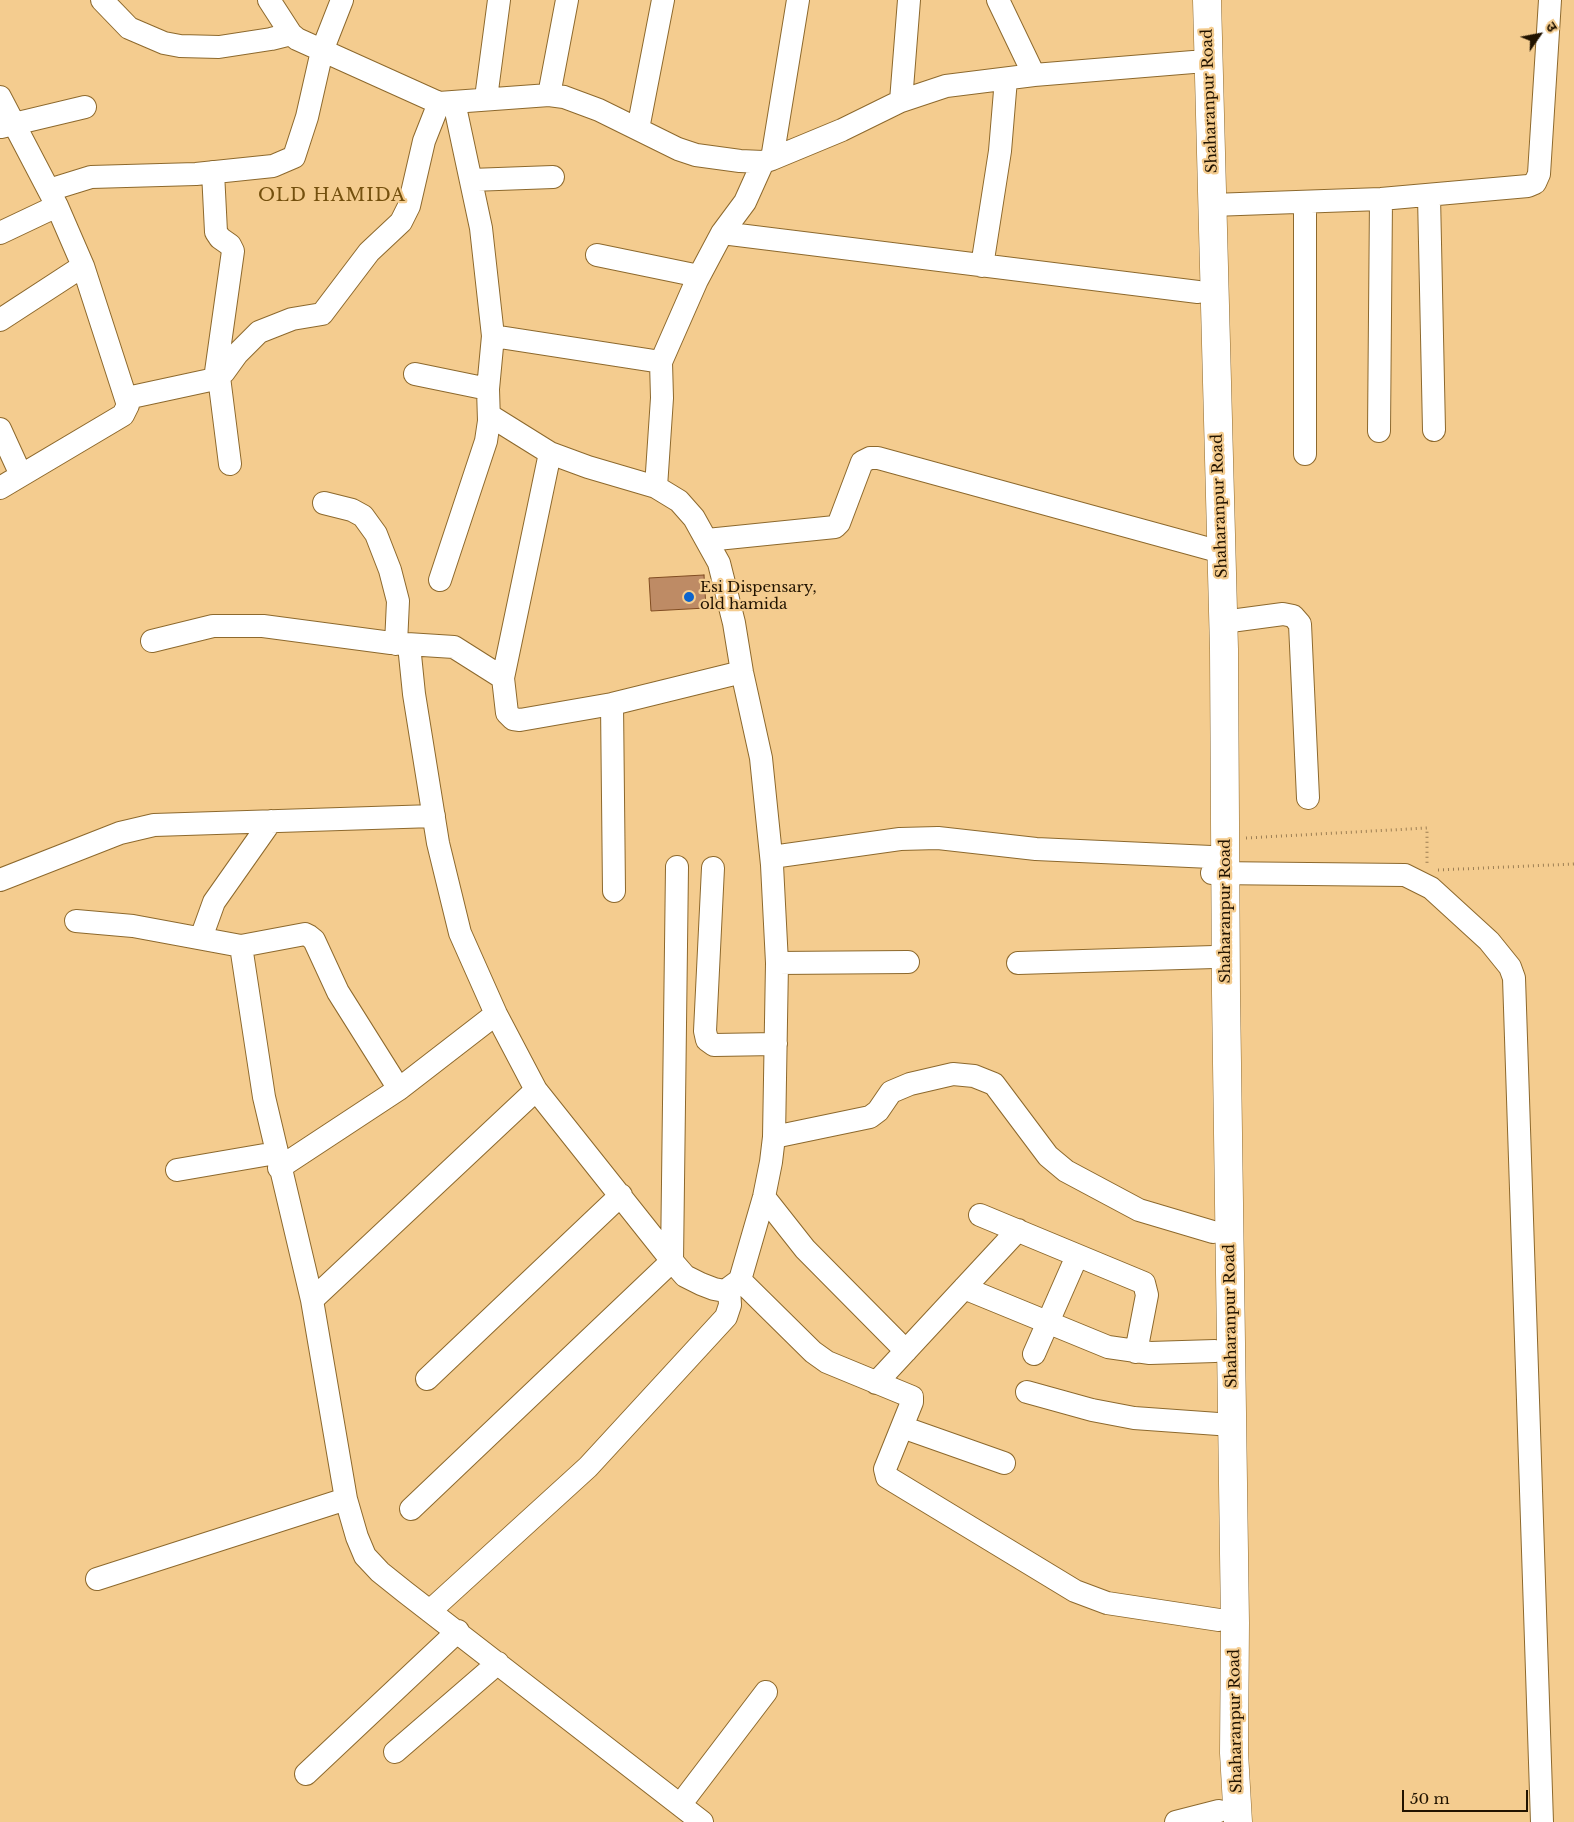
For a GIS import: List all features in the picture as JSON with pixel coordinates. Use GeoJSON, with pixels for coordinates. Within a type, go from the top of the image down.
{"type":"FeatureCollection","features":[{"type":"Feature","properties":{"kind":"main road","name":"Shaharanpur Road"},"geometry":{"type":"LineString","coordinates":[[1192,0],[1201,62],[1212,205],[1216,868],[1224,1424],[1234,1753],[1225,1818]]}},
{"type":"Feature","properties":{"kind":"main road","name":"Shaharanpur Road"},"geometry":{"type":"LineString","coordinates":[[1207,0],[1201,62],[1198,292],[1213,550],[1223,622],[1214,957],[1213,1232],[1215,1351],[1224,1424],[1216,1575],[1225,1818]]}},
{"type":"Feature","properties":{"kind":"street"},"geometry":{"type":"LineString","coordinates":[[102,0],[129,28],[164,43],[180,46],[219,47],[291,34]]}},
{"type":"Feature","properties":{"kind":"street"},"geometry":{"type":"LineString","coordinates":[[269,0],[291,34],[308,46],[447,103],[486,98],[549,95],[578,101],[678,149],[696,155],[740,161],[768,161],[842,130],[901,101],[946,86],[1034,75],[1201,62]]}},
{"type":"Feature","properties":{"kind":"street"},"geometry":{"type":"LineString","coordinates":[[0,234],[53,198],[91,177],[156,177],[213,172],[273,166],[294,157],[308,117],[322,51],[342,0]]}},
{"type":"Feature","properties":{"kind":"street"},"geometry":{"type":"LineString","coordinates":[[486,98],[499,0]]}},
{"type":"Feature","properties":{"kind":"street"},"geometry":{"type":"LineString","coordinates":[[549,95],[568,0]]}},
{"type":"Feature","properties":{"kind":"street"},"geometry":{"type":"LineString","coordinates":[[638,129],[663,0]]}},
{"type":"Feature","properties":{"kind":"street"},"geometry":{"type":"LineString","coordinates":[[656,487],[662,398],[661,362],[679,316],[699,276],[722,233],[745,202],[768,161],[798,0]]}},
{"type":"Feature","properties":{"kind":"street"},"geometry":{"type":"LineString","coordinates":[[901,101],[909,0]]}},
{"type":"Feature","properties":{"kind":"street"},"geometry":{"type":"LineString","coordinates":[[998,0],[1034,75]]}},
{"type":"Feature","properties":{"kind":"street"},"geometry":{"type":"LineString","coordinates":[[1212,205],[1381,199],[1528,186],[1537,180],[1550,0]]}},
{"type":"Feature","properties":{"kind":"street"},"geometry":{"type":"LineString","coordinates":[[982,266],[1000,151],[1006,79]]}},
{"type":"Feature","properties":{"kind":"street"},"geometry":{"type":"LineString","coordinates":[[0,97],[7,125],[53,198],[83,266],[128,405],[123,415],[0,488]]}},
{"type":"Feature","properties":{"kind":"street"},"geometry":{"type":"LineString","coordinates":[[440,580],[486,441],[493,336],[481,228],[471,180],[447,103]]}},
{"type":"Feature","properties":{"kind":"street"},"geometry":{"type":"LineString","coordinates":[[127,398],[217,378],[246,344],[259,332],[292,318],[322,314],[369,252],[401,222],[409,206],[424,141],[447,103]]}},
{"type":"Feature","properties":{"kind":"street"},"geometry":{"type":"LineString","coordinates":[[7,125],[85,108]]}},
{"type":"Feature","properties":{"kind":"street"},"geometry":{"type":"LineString","coordinates":[[213,172],[216,232],[233,251],[217,378],[230,464]]}},
{"type":"Feature","properties":{"kind":"street"},"geometry":{"type":"LineString","coordinates":[[471,180],[553,176]]}},
{"type":"Feature","properties":{"kind":"street"},"geometry":{"type":"LineString","coordinates":[[1429,196],[1434,430]]}},
{"type":"Feature","properties":{"kind":"street"},"geometry":{"type":"LineString","coordinates":[[1379,431],[1381,199]]}},
{"type":"Feature","properties":{"kind":"street"},"geometry":{"type":"LineString","coordinates":[[1305,202],[1305,454]]}},
{"type":"Feature","properties":{"kind":"street"},"geometry":{"type":"LineString","coordinates":[[722,233],[1198,292]]}},
{"type":"Feature","properties":{"kind":"street"},"geometry":{"type":"LineString","coordinates":[[596,255],[699,276]]}},
{"type":"Feature","properties":{"kind":"street"},"geometry":{"type":"LineString","coordinates":[[0,320],[83,266]]}},
{"type":"Feature","properties":{"kind":"street"},"geometry":{"type":"LineString","coordinates":[[493,336],[661,362]]}},
{"type":"Feature","properties":{"kind":"street"},"geometry":{"type":"LineString","coordinates":[[415,374],[488,389]]}},
{"type":"Feature","properties":{"kind":"street"},"geometry":{"type":"LineString","coordinates":[[431,1610],[588,1467],[726,1317],[764,1197],[774,1137],[777,963],[772,857],[761,758],[742,672],[734,623],[721,572],[707,540],[694,518],[679,501],[656,487],[588,467],[550,452],[489,415]]}},
{"type":"Feature","properties":{"kind":"street"},"geometry":{"type":"LineString","coordinates":[[0,429],[21,475]]}},
{"type":"Feature","properties":{"kind":"street"},"geometry":{"type":"LineString","coordinates":[[550,452],[503,678],[506,708],[513,719],[612,704],[742,672]]}},
{"type":"Feature","properties":{"kind":"street"},"geometry":{"type":"LineString","coordinates":[[707,540],[835,527],[839,523],[862,462],[870,458],[878,458],[1213,550]]}},
{"type":"Feature","properties":{"kind":"street"},"geometry":{"type":"LineString","coordinates":[[324,504],[352,510],[363,516],[376,534],[390,570],[398,601],[403,644],[414,694],[434,816],[460,933],[496,1014],[536,1090],[685,1276],[714,1289],[725,1290],[735,1284]]}},
{"type":"Feature","properties":{"kind":"street"},"geometry":{"type":"LineString","coordinates":[[1223,622],[1283,614],[1293,616],[1300,624],[1308,798]]}},
{"type":"Feature","properties":{"kind":"street"},"geometry":{"type":"LineString","coordinates":[[152,641],[213,626],[263,626],[403,644],[454,647],[503,678]]}},
{"type":"Feature","properties":{"kind":"street"},"geometry":{"type":"LineString","coordinates":[[612,704],[614,891]]}},
{"type":"Feature","properties":{"kind":"street"},"geometry":{"type":"LineString","coordinates":[[0,880],[135,829],[154,825],[434,816]]}},
{"type":"Feature","properties":{"kind":"street"},"geometry":{"type":"LineString","coordinates":[[201,938],[214,902],[271,821]]}},
{"type":"Feature","properties":{"kind":"street"},"geometry":{"type":"LineString","coordinates":[[772,857],[900,839],[938,838],[1216,868],[1405,875],[1431,888],[1489,941],[1510,967],[1514,978],[1542,1822]]}},
{"type":"Feature","properties":{"kind":"street"},"geometry":{"type":"LineString","coordinates":[[411,1509],[672,1261],[677,867]]}},
{"type":"Feature","properties":{"kind":"street"},"geometry":{"type":"LineString","coordinates":[[713,868],[705,1031],[707,1040],[714,1045],[776,1044]]}},
{"type":"Feature","properties":{"kind":"street"},"geometry":{"type":"LineString","coordinates":[[76,921],[133,926],[242,946],[305,934],[312,938],[338,992],[399,1089]]}},
{"type":"Feature","properties":{"kind":"street"},"geometry":{"type":"LineString","coordinates":[[242,946],[264,1097],[312,1300],[346,1499],[357,1537],[365,1556],[380,1572],[702,1822]]}},
{"type":"Feature","properties":{"kind":"street"},"geometry":{"type":"LineString","coordinates":[[1018,963],[1214,957]]}},
{"type":"Feature","properties":{"kind":"street"},"geometry":{"type":"LineString","coordinates":[[777,963],[908,962]]}},
{"type":"Feature","properties":{"kind":"street"},"geometry":{"type":"LineString","coordinates":[[177,1170],[278,1161],[399,1089],[496,1014]]}},
{"type":"Feature","properties":{"kind":"street"},"geometry":{"type":"LineString","coordinates":[[774,1137],[870,1117],[878,1111],[891,1092],[910,1084],[953,1074],[974,1076],[994,1084],[1048,1156],[1066,1171],[1139,1210],[1213,1232]]}},
{"type":"Feature","properties":{"kind":"street"},"geometry":{"type":"LineString","coordinates":[[312,1300],[536,1090]]}},
{"type":"Feature","properties":{"kind":"street"},"geometry":{"type":"LineString","coordinates":[[427,1379],[621,1195]]}},
{"type":"Feature","properties":{"kind":"street"},"geometry":{"type":"LineString","coordinates":[[764,1197],[805,1249],[906,1351]]}},
{"type":"Feature","properties":{"kind":"street"},"geometry":{"type":"LineString","coordinates":[[980,1215],[1145,1286],[1147,1294],[1136,1352]]}},
{"type":"Feature","properties":{"kind":"street"},"geometry":{"type":"LineString","coordinates":[[876,1383],[1018,1230]]}},
{"type":"Feature","properties":{"kind":"street"},"geometry":{"type":"LineString","coordinates":[[1034,1354],[1076,1256]]}},
{"type":"Feature","properties":{"kind":"street"},"geometry":{"type":"LineString","coordinates":[[735,1284],[813,1352],[847,1372],[912,1397],[912,1402],[885,1469],[887,1477],[1075,1591],[1106,1603],[1219,1620]]}},
{"type":"Feature","properties":{"kind":"street"},"geometry":{"type":"LineString","coordinates":[[964,1288],[1108,1347],[1136,1352],[1215,1351]]}},
{"type":"Feature","properties":{"kind":"street"},"geometry":{"type":"LineString","coordinates":[[1027,1392],[1092,1410],[1134,1418],[1224,1424]]}},
{"type":"Feature","properties":{"kind":"street"},"geometry":{"type":"LineString","coordinates":[[902,1427],[1004,1464]]}},
{"type":"Feature","properties":{"kind":"street"},"geometry":{"type":"LineString","coordinates":[[97,1579],[346,1499]]}},
{"type":"Feature","properties":{"kind":"street"},"geometry":{"type":"LineString","coordinates":[[306,1774],[458,1631]]}},
{"type":"Feature","properties":{"kind":"street"},"geometry":{"type":"LineString","coordinates":[[395,1752],[498,1663]]}},
{"type":"Feature","properties":{"kind":"street"},"geometry":{"type":"LineString","coordinates":[[680,1805],[766,1692]]}},
{"type":"Feature","properties":{"kind":"street"},"geometry":{"type":"LineString","coordinates":[[1176,1822],[1225,1818]]}},
{"type":"Feature","properties":{"kind":"path"},"geometry":{"type":"LineString","coordinates":[[1245,838],[1427,828],[1427,871]]}},
{"type":"Feature","properties":{"kind":"path"},"geometry":{"type":"LineString","coordinates":[[1437,870],[1574,864]]}},
{"type":"Feature","properties":{"kind":"building"},"geometry":{"type":"Polygon","coordinates":[[[704,575],[706,608],[651,611],[649,578],[704,575]]]}},
{"type":"Feature","properties":{"kind":"place","name":"Esi Dispensary, old hamida"},"geometry":{"type":"Point","coordinates":[689,597]}},
{"type":"Feature","properties":{"kind":"district","name":"OLD HAMIDA"},"geometry":{"type":"Point","coordinates":[332,196]}}]}
